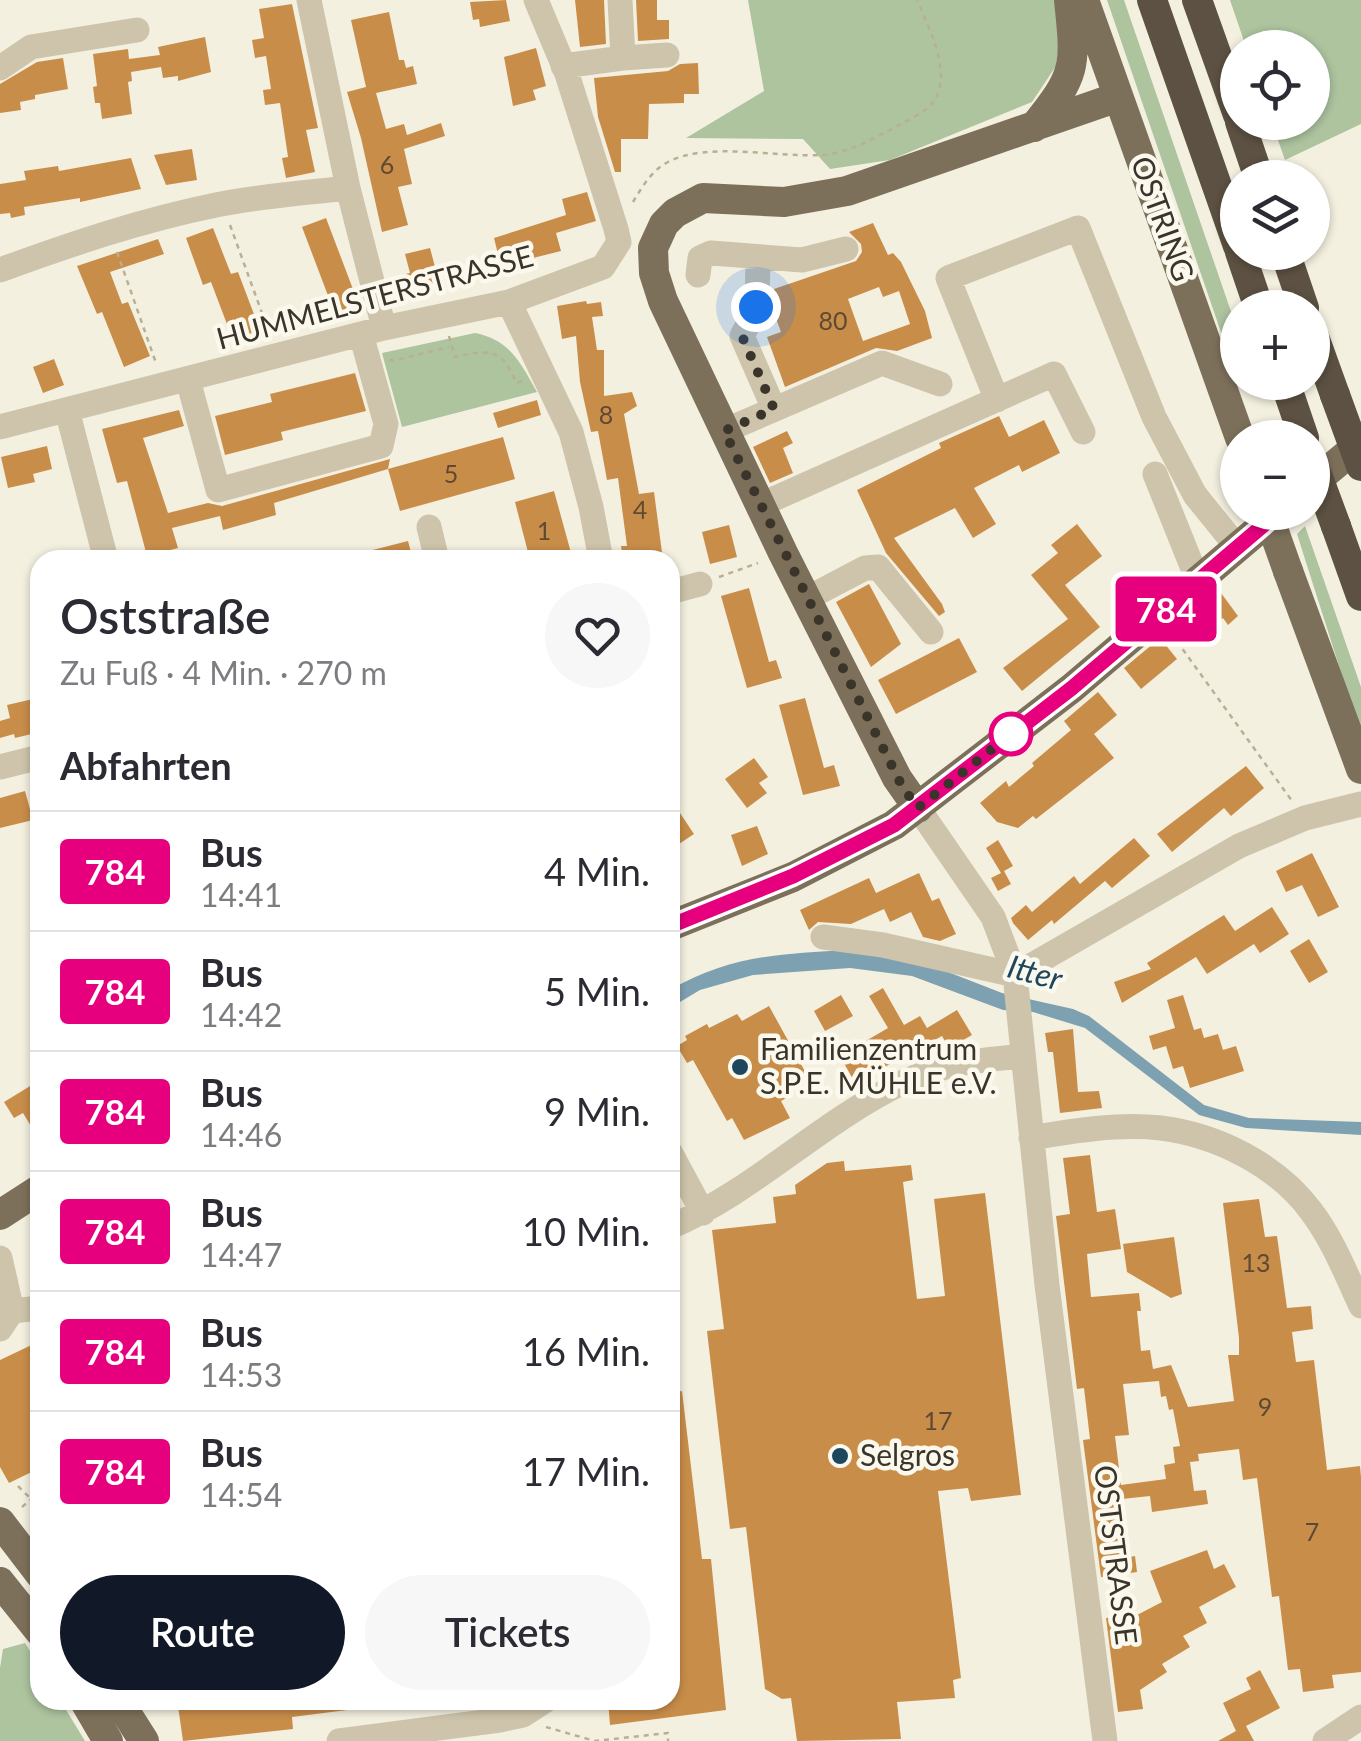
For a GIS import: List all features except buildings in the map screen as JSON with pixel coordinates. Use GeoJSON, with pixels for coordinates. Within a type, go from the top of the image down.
{"type":"FeatureCollection","features":[{"type":"Feature","properties":{"kind":"highway"},"geometry":{"type":"LineString","coordinates":[[1152,0],[1220,195]]}},
{"type":"Feature","properties":{"kind":"highway"},"geometry":{"type":"LineString","coordinates":[[1197,0],[1220,65]]}},
{"type":"Feature","properties":{"kind":"highway"},"geometry":{"type":"LineString","coordinates":[[1330,381],[1361,466]]}},
{"type":"Feature","properties":{"kind":"highway"},"geometry":{"type":"LineString","coordinates":[[1330,510],[1361,596]]}},
{"type":"Feature","properties":{"kind":"main road"},"geometry":{"type":"LineString","coordinates":[[1034,127],[1064,89],[1073,60],[1075,36],[1070,0]]}},
{"type":"Feature","properties":{"kind":"main road","name":"OSTRING"},"geometry":{"type":"LineString","coordinates":[[1084,0],[1234,420]]}},
{"type":"Feature","properties":{"kind":"main road"},"geometry":{"type":"LineString","coordinates":[[918,808],[898,778],[782,553],[663,302],[654,273],[654,248],[664,224],[675,212],[703,198],[784,202],[847,191],[1118,98]]}},
{"type":"Feature","properties":{"kind":"main road"},"geometry":{"type":"LineString","coordinates":[[1330,469],[1361,443]]}},
{"type":"Feature","properties":{"kind":"main road"},"geometry":{"type":"LineString","coordinates":[[680,922],[793,876],[883,831],[918,808],[1072,688],[1258,530]]}},
{"type":"Feature","properties":{"kind":"main road"},"geometry":{"type":"LineString","coordinates":[[1273,530],[1361,769]]}},
{"type":"Feature","properties":{"kind":"main road"},"geometry":{"type":"LineString","coordinates":[[0,1215],[30,1196]]}},
{"type":"Feature","properties":{"kind":"main road"},"geometry":{"type":"LineString","coordinates":[[7,1518],[30,1557]]}},
{"type":"Feature","properties":{"kind":"main road"},"geometry":{"type":"LineString","coordinates":[[0,1582],[30,1620]]}},
{"type":"Feature","properties":{"kind":"main road"},"geometry":{"type":"LineString","coordinates":[[90,1710],[108,1741]]}},
{"type":"Feature","properties":{"kind":"main road"},"geometry":{"type":"LineString","coordinates":[[124,1710],[144,1741]]}},
{"type":"Feature","properties":{"kind":"street"},"geometry":{"type":"LineString","coordinates":[[188,380],[218,490],[381,446],[386,424],[376,338],[309,0]]}},
{"type":"Feature","properties":{"kind":"street"},"geometry":{"type":"LineString","coordinates":[[536,0],[563,66],[616,229]]}},
{"type":"Feature","properties":{"kind":"street"},"geometry":{"type":"LineString","coordinates":[[620,0],[623,58]]}},
{"type":"Feature","properties":{"kind":"street"},"geometry":{"type":"LineString","coordinates":[[0,68],[32,47],[137,30]]}},
{"type":"Feature","properties":{"kind":"street"},"geometry":{"type":"LineString","coordinates":[[563,66],[667,55]]}},
{"type":"Feature","properties":{"kind":"street"},"geometry":{"type":"LineString","coordinates":[[0,270],[110,231],[166,216],[222,204],[348,188]]}},
{"type":"Feature","properties":{"kind":"street"},"geometry":{"type":"LineString","coordinates":[[998,400],[948,278],[1078,228],[1154,417],[1195,495],[1238,548]]}},
{"type":"Feature","properties":{"kind":"street","name":"HUMMELSTERSTRASSE"},"geometry":{"type":"LineString","coordinates":[[0,427],[376,338],[509,302],[604,267],[618,242],[616,229]]}},
{"type":"Feature","properties":{"kind":"street"},"geometry":{"type":"LineString","coordinates":[[698,275],[697,262],[704,254],[802,260],[846,248]]}},
{"type":"Feature","properties":{"kind":"street"},"geometry":{"type":"LineString","coordinates":[[758,258],[756,307],[742,336],[774,409]]}},
{"type":"Feature","properties":{"kind":"street"},"geometry":{"type":"LineString","coordinates":[[509,302],[571,432],[599,550]]}},
{"type":"Feature","properties":{"kind":"street"},"geometry":{"type":"LineString","coordinates":[[724,431],[882,363],[940,384]]}},
{"type":"Feature","properties":{"kind":"street"},"geometry":{"type":"LineString","coordinates":[[760,505],[1054,374],[1083,432]]}},
{"type":"Feature","properties":{"kind":"street"},"geometry":{"type":"LineString","coordinates":[[68,410],[103,550]]}},
{"type":"Feature","properties":{"kind":"street"},"geometry":{"type":"LineString","coordinates":[[1156,474],[1198,581]]}},
{"type":"Feature","properties":{"kind":"street"},"geometry":{"type":"LineString","coordinates":[[429,527],[434,550]]}},
{"type":"Feature","properties":{"kind":"street"},"geometry":{"type":"LineString","coordinates":[[806,599],[865,568],[878,567],[931,632]]}},
{"type":"Feature","properties":{"kind":"street"},"geometry":{"type":"LineString","coordinates":[[680,589],[700,584]]}},
{"type":"Feature","properties":{"kind":"street"},"geometry":{"type":"LineString","coordinates":[[0,767],[30,760]]}},
{"type":"Feature","properties":{"kind":"street"},"geometry":{"type":"LineString","coordinates":[[823,937],[883,944],[1018,995],[1239,846],[1305,818],[1361,804]]}},
{"type":"Feature","properties":{"kind":"street","name":"OSTSTRASSE"},"geometry":{"type":"LineString","coordinates":[[918,808],[993,916],[1018,995],[1031,1138],[1105,1741]]}},
{"type":"Feature","properties":{"kind":"street"},"geometry":{"type":"LineString","coordinates":[[680,1223],[703,1213],[842,1116],[906,1080],[958,1062],[1023,1056]]}},
{"type":"Feature","properties":{"kind":"street"},"geometry":{"type":"LineString","coordinates":[[1031,1138],[1116,1128],[1161,1128],[1245,1155],[1283,1180],[1311,1210],[1335,1249],[1361,1306]]}},
{"type":"Feature","properties":{"kind":"street"},"geometry":{"type":"LineString","coordinates":[[680,1170],[703,1213]]}},
{"type":"Feature","properties":{"kind":"street"},"geometry":{"type":"LineString","coordinates":[[2,1268],[6,1320],[30,1312]]}},
{"type":"Feature","properties":{"kind":"street"},"geometry":{"type":"LineString","coordinates":[[339,1741],[541,1712]]}},
{"type":"Feature","properties":{"kind":"street"},"geometry":{"type":"LineString","coordinates":[[1325,1741],[1361,1717]]}},
{"type":"Feature","properties":{"kind":"path"},"geometry":{"type":"LineString","coordinates":[[616,229],[648,178],[668,162],[700,153],[825,155],[859,146],[919,115],[936,98],[940,75],[932,37],[916,0]]}},
{"type":"Feature","properties":{"kind":"path"},"geometry":{"type":"LineString","coordinates":[[226,218],[271,342]]}},
{"type":"Feature","properties":{"kind":"path"},"geometry":{"type":"LineString","coordinates":[[114,241],[159,372]]}},
{"type":"Feature","properties":{"kind":"path"},"geometry":{"type":"LineString","coordinates":[[446,326],[456,357],[482,350],[498,356],[511,370],[516,383],[534,378]]}},
{"type":"Feature","properties":{"kind":"path"},"geometry":{"type":"LineString","coordinates":[[376,338],[392,361],[452,346]]}},
{"type":"Feature","properties":{"kind":"path"},"geometry":{"type":"LineString","coordinates":[[700,584],[782,553]]}},
{"type":"Feature","properties":{"kind":"path"},"geometry":{"type":"LineString","coordinates":[[1166,626],[1305,818]]}},
{"type":"Feature","properties":{"kind":"path"},"geometry":{"type":"LineString","coordinates":[[18,1486],[30,1497]]}},
{"type":"Feature","properties":{"kind":"path"},"geometry":{"type":"LineString","coordinates":[[7,1518],[30,1501]]}},
{"type":"Feature","properties":{"kind":"path"},"geometry":{"type":"LineString","coordinates":[[541,1712],[596,1741],[668,1733],[668,1741]]}},
{"type":"Feature","properties":{"kind":"green space"},"geometry":{"type":"Polygon","coordinates":[[[748,0],[1055,0],[1062,22],[1056,66],[1032,102],[890,160],[830,169],[803,139],[686,138],[764,91],[748,0]]]}},
{"type":"Feature","properties":{"kind":"green space"},"geometry":{"type":"Polygon","coordinates":[[[1107,0],[1124,0],[1224,290],[1220,290],[1220,329],[1107,0]]]}},
{"type":"Feature","properties":{"kind":"green space"},"geometry":{"type":"Polygon","coordinates":[[[1230,0],[1361,0],[1361,124],[1330,139],[1330,30],[1240,30],[1230,0]]]}},
{"type":"Feature","properties":{"kind":"green space"},"geometry":{"type":"Polygon","coordinates":[[[1278,140],[1327,140],[1285,160],[1278,140]]]}},
{"type":"Feature","properties":{"kind":"green space"},"geometry":{"type":"Polygon","coordinates":[[[475,333],[506,347],[537,392],[402,427],[382,353],[475,333]]]}},
{"type":"Feature","properties":{"kind":"green space"},"geometry":{"type":"Polygon","coordinates":[[[1306,530],[1361,687],[1361,735],[1297,534],[1306,530]]]}},
{"type":"Feature","properties":{"kind":"green space"},"geometry":{"type":"Polygon","coordinates":[[[25,1643],[30,1651],[30,1710],[66,1710],[85,1741],[0,1741],[3,1649],[25,1643]]]}},
{"type":"Feature","properties":{"kind":"water"},"geometry":{"type":"Polygon","coordinates":[[[848,950],[912,958],[1002,993],[1089,1016],[1204,1105],[1249,1118],[1361,1122],[1361,1135],[1246,1128],[1199,1115],[1085,1028],[1033,1012],[1003,1010],[912,976],[850,968],[753,975],[700,990],[680,1002],[680,985],[692,978],[735,963],[778,955],[848,950]]]}},
{"type":"Feature","properties":{"kind":"bus line","name":"784"},"geometry":{"type":"LineString","coordinates":[[680,922],[793,876],[894,825],[1072,688],[1258,530]]}},
{"type":"Feature","properties":{"kind":"place","name":"Familienzentrum S.P.E. MÜHLE e.V."},"geometry":{"type":"Point","coordinates":[740,1067]}},
{"type":"Feature","properties":{"kind":"place","name":"Selgros"},"geometry":{"type":"Point","coordinates":[840,1456]}},
{"type":"Feature","properties":{"kind":"route"},"geometry":{"type":"LineString","coordinates":[[756,307],[742,336],[774,409],[724,431],[903,788],[918,808],[1011,734]]}},
{"type":"Feature","properties":{"kind":"water label","name":"Itter"},"geometry":{"type":"Point","coordinates":[1035,973]}}]}
